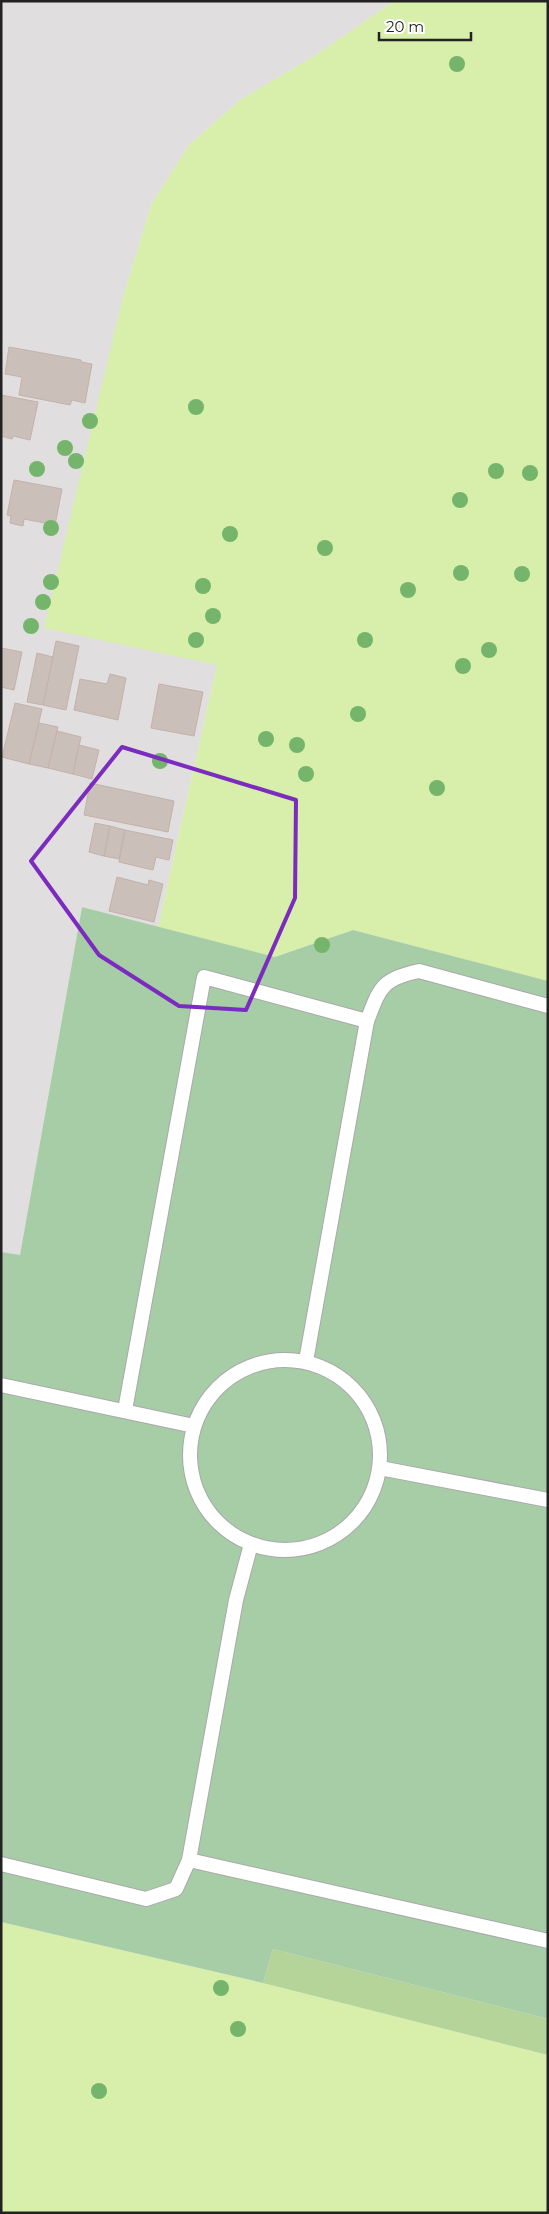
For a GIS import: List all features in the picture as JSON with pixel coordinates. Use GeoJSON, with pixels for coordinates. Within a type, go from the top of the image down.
{"type":"FeatureCollection","features":[{"type":"Feature","properties":{"kind":"lane"},"geometry":{"type":"LineString","coordinates":[[306,1362],[366,1021],[377,995],[386,982],[400,975],[419,971],[548,1006]]}},
{"type":"Feature","properties":{"kind":"lane"},"geometry":{"type":"LineString","coordinates":[[125,1410],[204,977],[366,1021]]}},
{"type":"Feature","properties":{"kind":"lane"},"geometry":{"type":"LineString","coordinates":[[277,1360],[306,1362],[332,1372],[355,1389],[371,1413],[380,1440],[380,1468],[372,1495],[357,1520],[334,1537],[308,1548],[279,1550],[251,1544],[226,1530],[206,1508],[198,1492],[194,1483],[190,1454],[194,1426],[206,1400],[225,1380],[250,1365],[277,1360]]}},
{"type":"Feature","properties":{"kind":"lane"},"geometry":{"type":"LineString","coordinates":[[1,1384],[194,1426]]}},
{"type":"Feature","properties":{"kind":"lane"},"geometry":{"type":"LineString","coordinates":[[380,1468],[548,1500]]}},
{"type":"Feature","properties":{"kind":"lane"},"geometry":{"type":"LineString","coordinates":[[1,1864],[146,1899],[176,1889],[189,1860],[236,1600],[251,1544]]}},
{"type":"Feature","properties":{"kind":"lane"},"geometry":{"type":"LineString","coordinates":[[189,1860],[548,1941]]}},
{"type":"Feature","properties":{"kind":"highlighted area"},"geometry":{"type":"Polygon","coordinates":[[[122,747],[296,800],[295,898],[246,1010],[179,1006],[99,955],[31,861],[122,747]]]}},
{"type":"Feature","properties":{"kind":"shaded area"},"geometry":{"type":"Polygon","coordinates":[[[1,1],[394,1],[316,55],[240,100],[189,145],[151,205],[122,301],[217,665],[158,927],[82,907],[20,1256],[1,1252],[1,1]]]}},
{"type":"Feature","properties":{"kind":"green space"},"geometry":{"type":"Polygon","coordinates":[[[394,1],[548,1],[548,981],[353,930],[275,957],[158,927],[217,665],[44,628],[122,301],[151,205],[189,145],[240,100],[316,55],[394,1]]]}},
{"type":"Feature","properties":{"kind":"green space"},"geometry":{"type":"Polygon","coordinates":[[[82,907],[275,957],[353,930],[548,981],[548,2019],[273,1949],[263,1983],[1,1922],[1,1252],[20,1255],[82,907]]]}},
{"type":"Feature","properties":{"kind":"green space"},"geometry":{"type":"Polygon","coordinates":[[[1,1922],[263,1983],[548,2055],[548,2213],[1,2213],[1,1922]]]}},
{"type":"Feature","properties":{"kind":"green space"},"geometry":{"type":"Polygon","coordinates":[[[273,1949],[548,2019],[548,2055],[263,1983],[273,1949]]]}},
{"type":"Feature","properties":{"kind":"building"},"geometry":{"type":"Polygon","coordinates":[[[9,347],[81,360],[81,362],[92,364],[85,403],[72,400],[70,405],[19,395],[22,377],[5,374],[9,347]]]}},
{"type":"Feature","properties":{"kind":"building"},"geometry":{"type":"Polygon","coordinates":[[[1,395],[38,402],[30,440],[13,436],[12,439],[1,436],[1,395]]]}},
{"type":"Feature","properties":{"kind":"building"},"geometry":{"type":"Polygon","coordinates":[[[14,480],[62,489],[55,525],[24,519],[23,526],[10,523],[11,516],[7,515],[14,480]]]}},
{"type":"Feature","properties":{"kind":"building"},"geometry":{"type":"Polygon","coordinates":[[[56,641],[79,646],[66,710],[43,705],[56,641]]]}},
{"type":"Feature","properties":{"kind":"building"},"geometry":{"type":"Polygon","coordinates":[[[1,648],[22,652],[14,690],[1,687],[1,648]]]}},
{"type":"Feature","properties":{"kind":"building"},"geometry":{"type":"Polygon","coordinates":[[[37,653],[53,657],[43,705],[27,702],[37,653]]]}},
{"type":"Feature","properties":{"kind":"building"},"geometry":{"type":"Polygon","coordinates":[[[110,674],[126,678],[118,720],[74,710],[80,679],[107,684],[110,674]]]}},
{"type":"Feature","properties":{"kind":"building"},"geometry":{"type":"Polygon","coordinates":[[[159,684],[203,692],[194,736],[151,728],[159,684]]]}},
{"type":"Feature","properties":{"kind":"building"},"geometry":{"type":"Polygon","coordinates":[[[15,703],[42,709],[29,764],[2,757],[15,703]]]}},
{"type":"Feature","properties":{"kind":"building"},"geometry":{"type":"Polygon","coordinates":[[[39,723],[58,727],[48,768],[29,764],[39,723]]]}},
{"type":"Feature","properties":{"kind":"building"},"geometry":{"type":"Polygon","coordinates":[[[57,731],[81,737],[73,774],[48,768],[57,731]]]}},
{"type":"Feature","properties":{"kind":"building"},"geometry":{"type":"Polygon","coordinates":[[[79,745],[99,750],[92,779],[73,774],[79,745]]]}},
{"type":"Feature","properties":{"kind":"building"},"geometry":{"type":"Polygon","coordinates":[[[90,783],[174,801],[168,832],[84,815],[90,783]]]}},
{"type":"Feature","properties":{"kind":"building"},"geometry":{"type":"Polygon","coordinates":[[[95,823],[110,826],[104,856],[89,852],[95,823]]]}},
{"type":"Feature","properties":{"kind":"building"},"geometry":{"type":"Polygon","coordinates":[[[110,826],[125,830],[119,859],[104,856],[110,826]]]}},
{"type":"Feature","properties":{"kind":"building"},"geometry":{"type":"Polygon","coordinates":[[[125,830],[173,840],[169,860],[156,857],[153,870],[119,862],[125,830]]]}},
{"type":"Feature","properties":{"kind":"building"},"geometry":{"type":"Polygon","coordinates":[[[117,877],[148,885],[149,880],[163,884],[154,922],[109,911],[117,877]]]}}]}
